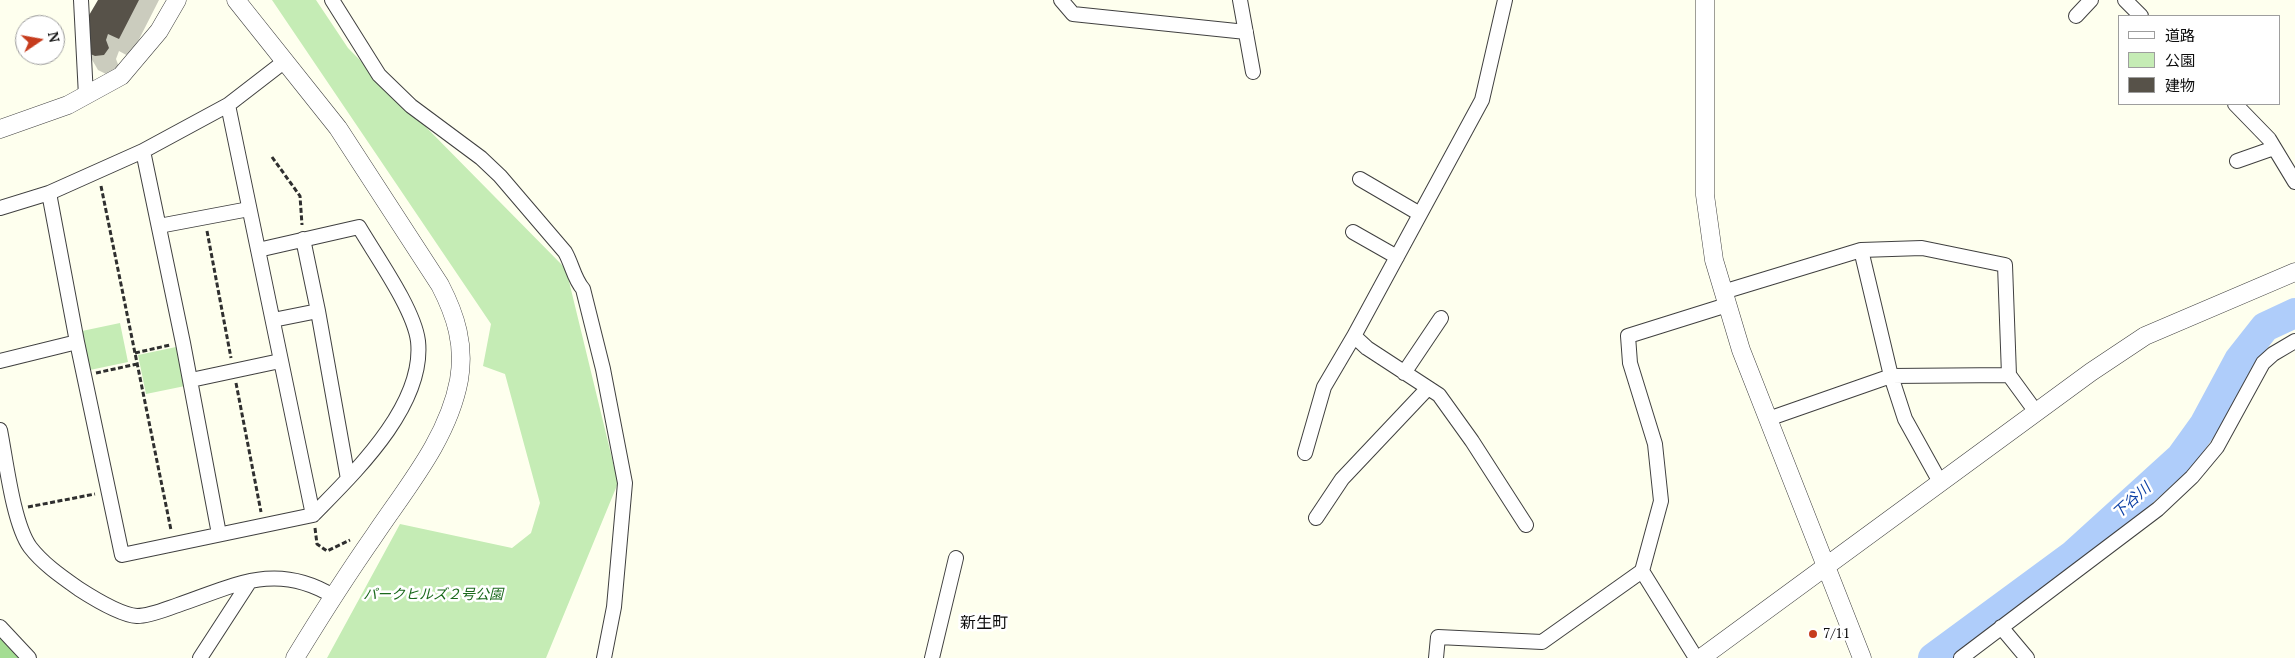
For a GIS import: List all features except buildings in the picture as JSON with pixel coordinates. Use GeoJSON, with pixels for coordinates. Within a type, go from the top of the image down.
{"type":"FeatureCollection","features":[{"type":"Feature","properties":{"kind":"street"},"geometry":{"type":"LineString","coordinates":[[82,0],[86,96]]}},
{"type":"Feature","properties":{"kind":"street"},"geometry":{"type":"LineString","coordinates":[[0,128],[86,96],[122,76],[159,31],[177,0]]}},
{"type":"Feature","properties":{"kind":"street"},"geometry":{"type":"LineString","coordinates":[[236,0],[338,128],[440,285],[453,310],[460,343],[459,380],[449,417],[424,462],[333,596],[295,658]]}},
{"type":"Feature","properties":{"kind":"street"},"geometry":{"type":"LineString","coordinates":[[332,0],[379,75],[411,106],[481,158],[500,176],[565,252],[573,266],[578,284],[582,290],[603,369],[625,483],[614,607],[604,658]]}},
{"type":"Feature","properties":{"kind":"street"},"geometry":{"type":"LineString","coordinates":[[1061,0],[1073,14],[1246,32]]}},
{"type":"Feature","properties":{"kind":"street"},"geometry":{"type":"LineString","coordinates":[[1240,0],[1253,72]]}},
{"type":"Feature","properties":{"kind":"street"},"geometry":{"type":"LineString","coordinates":[[1304,454],[1324,388],[1482,100],[1505,0]]}},
{"type":"Feature","properties":{"kind":"street"},"geometry":{"type":"LineString","coordinates":[[1704,0],[1705,195],[1714,260],[1741,350],[1862,658]]}},
{"type":"Feature","properties":{"kind":"street"},"geometry":{"type":"LineString","coordinates":[[2076,16],[2091,0]]}},
{"type":"Feature","properties":{"kind":"street"},"geometry":{"type":"LineString","coordinates":[[2125,0],[2140,15]]}},
{"type":"Feature","properties":{"kind":"street"},"geometry":{"type":"LineString","coordinates":[[0,208],[49,193],[98,173],[143,151],[228,105],[285,61]]}},
{"type":"Feature","properties":{"kind":"street"},"geometry":{"type":"LineString","coordinates":[[228,105],[313,515]]}},
{"type":"Feature","properties":{"kind":"street"},"geometry":{"type":"LineString","coordinates":[[2236,105],[2269,139],[2295,182]]}},
{"type":"Feature","properties":{"kind":"street"},"geometry":{"type":"LineString","coordinates":[[2237,161],[2274,148]]}},
{"type":"Feature","properties":{"kind":"street"},"geometry":{"type":"LineString","coordinates":[[143,151],[191,380],[219,534]]}},
{"type":"Feature","properties":{"kind":"street"},"geometry":{"type":"LineString","coordinates":[[1360,180],[1420,214]]}},
{"type":"Feature","properties":{"kind":"street"},"geometry":{"type":"LineString","coordinates":[[49,193],[76,342],[122,555],[313,515],[348,479],[392,423],[410,391],[417,365],[418,340],[410,315],[359,227],[258,250]]}},
{"type":"Feature","properties":{"kind":"street"},"geometry":{"type":"LineString","coordinates":[[159,226],[249,208]]}},
{"type":"Feature","properties":{"kind":"street"},"geometry":{"type":"LineString","coordinates":[[1353,232],[1396,257]]}},
{"type":"Feature","properties":{"kind":"street"},"geometry":{"type":"LineString","coordinates":[[303,239],[348,479]]}},
{"type":"Feature","properties":{"kind":"street"},"geometry":{"type":"LineString","coordinates":[[1436,658],[1438,637],[1542,642],[1642,571],[1662,501],[1655,444],[1630,363],[1628,336],[1861,250],[1922,248],[2005,265],[2009,375],[2036,412]]}},
{"type":"Feature","properties":{"kind":"street"},"geometry":{"type":"LineString","coordinates":[[1861,250],[1891,376],[1905,419],[1940,482]]}},
{"type":"Feature","properties":{"kind":"street"},"geometry":{"type":"LineString","coordinates":[[1701,658],[2091,372],[2145,336],[2295,272]]}},
{"type":"Feature","properties":{"kind":"street"},"geometry":{"type":"LineString","coordinates":[[273,320],[318,312]]}},
{"type":"Feature","properties":{"kind":"street"},"geometry":{"type":"LineString","coordinates":[[1404,373],[1441,318]]}},
{"type":"Feature","properties":{"kind":"street"},"geometry":{"type":"LineString","coordinates":[[1354,336],[1367,348],[1439,395],[1472,441],[1526,525]]}},
{"type":"Feature","properties":{"kind":"street"},"geometry":{"type":"LineString","coordinates":[[1961,658],[2158,510],[2192,477],[2217,447],[2263,364],[2273,354],[2295,341]]}},
{"type":"Feature","properties":{"kind":"street"},"geometry":{"type":"LineString","coordinates":[[0,361],[76,342]]}},
{"type":"Feature","properties":{"kind":"street"},"geometry":{"type":"LineString","coordinates":[[191,380],[280,361]]}},
{"type":"Feature","properties":{"kind":"street"},"geometry":{"type":"LineString","coordinates":[[1768,419],[1891,376],[2009,375]]}},
{"type":"Feature","properties":{"kind":"street"},"geometry":{"type":"LineString","coordinates":[[1316,518],[1342,479],[1428,388]]}},
{"type":"Feature","properties":{"kind":"street"},"geometry":{"type":"LineString","coordinates":[[0,430],[16,510],[29,546],[44,562],[87,594],[112,607],[137,616],[163,610],[230,585],[266,578],[291,579],[319,588],[333,596]]}},
{"type":"Feature","properties":{"kind":"street"},"geometry":{"type":"LineString","coordinates":[[932,658],[956,558]]}},
{"type":"Feature","properties":{"kind":"street"},"geometry":{"type":"LineString","coordinates":[[1642,571],[1696,658]]}},
{"type":"Feature","properties":{"kind":"street"},"geometry":{"type":"LineString","coordinates":[[200,658],[250,581]]}},
{"type":"Feature","properties":{"kind":"street"},"geometry":{"type":"LineString","coordinates":[[0,626],[29,658]]}},
{"type":"Feature","properties":{"kind":"street"},"geometry":{"type":"LineString","coordinates":[[2001,627],[2027,658]]}},
{"type":"Feature","properties":{"kind":"path"},"geometry":{"type":"LineString","coordinates":[[272,157],[300,196],[303,239]]}},
{"type":"Feature","properties":{"kind":"path"},"geometry":{"type":"LineString","coordinates":[[98,173],[174,544]]}},
{"type":"Feature","properties":{"kind":"path"},"geometry":{"type":"LineString","coordinates":[[135,353],[183,343]]}},
{"type":"Feature","properties":{"kind":"path"},"geometry":{"type":"LineString","coordinates":[[83,376],[137,364]]}},
{"type":"Feature","properties":{"kind":"path"},"geometry":{"type":"LineString","coordinates":[[16,510],[108,491]]}},
{"type":"Feature","properties":{"kind":"path"},"geometry":{"type":"LineString","coordinates":[[313,515],[317,544],[327,551],[356,537]]}},
{"type":"Feature","properties":{"kind":"green space","name":"パークヒルズ２号公園"},"geometry":{"type":"Polygon","coordinates":[[[272,0],[316,0],[348,48],[566,269],[618,483],[546,658],[327,658],[400,524],[512,548],[531,533],[540,503],[505,374],[483,366],[491,324],[272,0]]]}},
{"type":"Feature","properties":{"kind":"green space"},"geometry":{"type":"Polygon","coordinates":[[[120,323],[128,362],[90,370],[82,331],[120,323]]]}},
{"type":"Feature","properties":{"kind":"green space"},"geometry":{"type":"Polygon","coordinates":[[[176,347],[185,386],[146,394],[138,355],[176,347]]]}},
{"type":"Feature","properties":{"kind":"green space"},"geometry":{"type":"Polygon","coordinates":[[[0,627],[25,652],[19,658],[0,658],[0,627]]]}},
{"type":"Feature","properties":{"kind":"waterway","name":"下谷川"},"geometry":{"type":"LineString","coordinates":[[1933,658],[2073,555],[2181,457],[2204,425],[2239,360],[2265,327],[2295,313]]}},
{"type":"Feature","properties":{"kind":"place","name":"7/11"},"geometry":{"type":"Point","coordinates":[1813,634]}},
{"type":"Feature","properties":{"kind":"district","name":"新生町"},"geometry":{"type":"Point","coordinates":[984,623]}}]}
